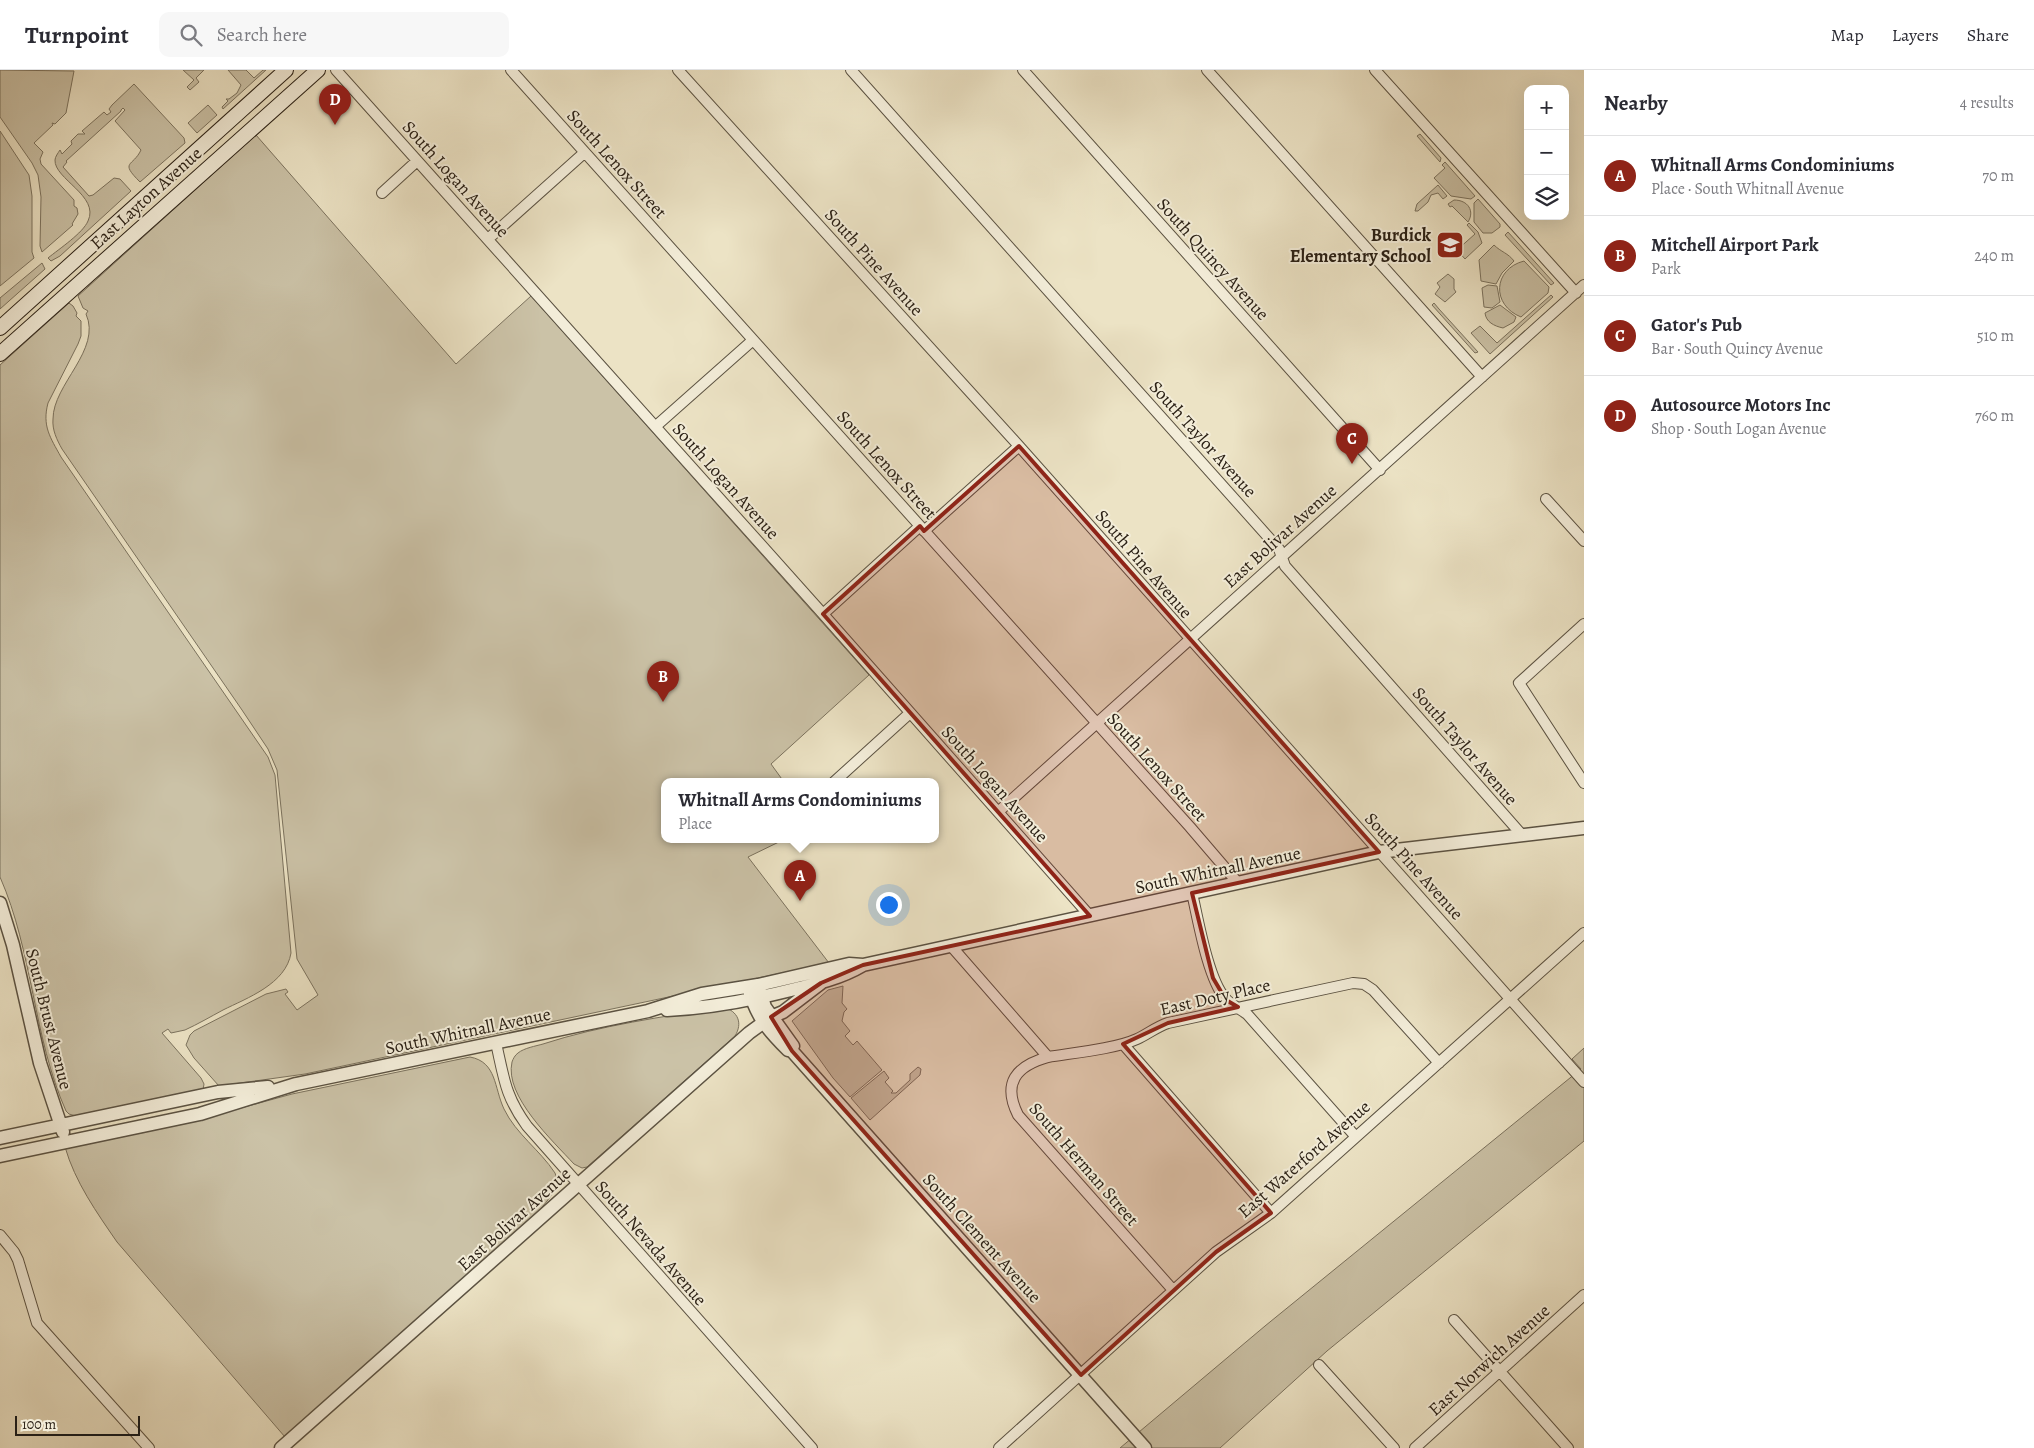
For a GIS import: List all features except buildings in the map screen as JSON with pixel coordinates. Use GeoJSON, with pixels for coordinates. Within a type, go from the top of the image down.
{"type":"FeatureCollection","features":[{"type":"Feature","properties":{"kind":"main road","name":"East Layton Avenue"},"geometry":{"type":"LineString","coordinates":[[0,328],[286,70]]}},
{"type":"Feature","properties":{"kind":"main road","name":"East Layton Avenue"},"geometry":{"type":"LineString","coordinates":[[0,354],[318,70]]}},
{"type":"Feature","properties":{"kind":"street","name":"South Logan Avenue"},"geometry":{"type":"LineString","coordinates":[[336,70],[656,426],[1090,916]]}},
{"type":"Feature","properties":{"kind":"street","name":"South Lenox Street"},"geometry":{"type":"LineString","coordinates":[[511,70],[1190,827],[1238,883]]}},
{"type":"Feature","properties":{"kind":"street","name":"South Pine Avenue"},"geometry":{"type":"LineString","coordinates":[[678,70],[1019,446],[1584,1082]]}},
{"type":"Feature","properties":{"kind":"street","name":"South Taylor Avenue"},"geometry":{"type":"LineString","coordinates":[[851,70],[1279,549],[1285,566],[1522,835]]}},
{"type":"Feature","properties":{"kind":"street","name":"South Quincy Avenue"},"geometry":{"type":"LineString","coordinates":[[1023,70],[1380,470]]}},
{"type":"Feature","properties":{"kind":"street"},"geometry":{"type":"LineString","coordinates":[[1207,70],[1482,377]]}},
{"type":"Feature","properties":{"kind":"street"},"geometry":{"type":"LineString","coordinates":[[1375,70],[1576,293]]}},
{"type":"Feature","properties":{"kind":"street"},"geometry":{"type":"LineString","coordinates":[[488,239],[584,152]]}},
{"type":"Feature","properties":{"kind":"street"},"geometry":{"type":"LineString","coordinates":[[382,193],[417,161]]}},
{"type":"Feature","properties":{"kind":"street","name":"East Bolivar Avenue"},"geometry":{"type":"LineString","coordinates":[[998,812],[1584,285]]}},
{"type":"Feature","properties":{"kind":"street"},"geometry":{"type":"LineString","coordinates":[[656,426],[753,340]]}},
{"type":"Feature","properties":{"kind":"street"},"geometry":{"type":"LineString","coordinates":[[823,614],[1019,446]]}},
{"type":"Feature","properties":{"kind":"street"},"geometry":{"type":"LineString","coordinates":[[1546,499],[1584,542]]}},
{"type":"Feature","properties":{"kind":"street"},"geometry":{"type":"LineString","coordinates":[[1584,624],[1519,683],[1584,784]]}},
{"type":"Feature","properties":{"kind":"street"},"geometry":{"type":"LineString","coordinates":[[838,778],[910,713]]}},
{"type":"Feature","properties":{"kind":"street","name":"South Whitnall Avenue"},"geometry":{"type":"LineString","coordinates":[[0,1138],[218,1092],[296,1084],[496,1043],[648,1011],[702,994],[755,992],[820,983],[849,974],[863,966],[1379,852],[1584,828]]}},
{"type":"Feature","properties":{"kind":"street"},"geometry":{"type":"LineString","coordinates":[[1192,893],[1213,978],[1226,1000],[1247,1014],[1356,1136]]}},
{"type":"Feature","properties":{"kind":"street","name":"South Brust Avenue"},"geometry":{"type":"LineString","coordinates":[[0,904],[13,944],[40,1063],[66,1142]]}},
{"type":"Feature","properties":{"kind":"street","name":"East Waterford Avenue"},"geometry":{"type":"LineString","coordinates":[[999,1448],[1173,1290],[1227,1243],[1271,1213],[1584,933]]}},
{"type":"Feature","properties":{"kind":"street"},"geometry":{"type":"LineString","coordinates":[[952,947],[1048,1057]]}},
{"type":"Feature","properties":{"kind":"street","name":"South Whitnall Avenue"},"geometry":{"type":"LineString","coordinates":[[755,992],[849,964],[863,966]]}},
{"type":"Feature","properties":{"kind":"street","name":"East Bolivar Avenue"},"geometry":{"type":"LineString","coordinates":[[282,1448],[744,1037],[767,1020],[784,1012],[820,983]]}},
{"type":"Feature","properties":{"kind":"street","name":"East Doty Place"},"geometry":{"type":"LineString","coordinates":[[1048,1057],[1123,1044],[1137,1039],[1157,1026],[1168,1023],[1353,983],[1364,984],[1373,990],[1439,1063]]}},
{"type":"Feature","properties":{"kind":"street","name":"South Clement Avenue"},"geometry":{"type":"LineString","coordinates":[[755,992],[764,1007],[767,1020],[793,1046],[792,1051],[1146,1448]]}},
{"type":"Feature","properties":{"kind":"street","name":"South Nevada Avenue"},"geometry":{"type":"LineString","coordinates":[[496,1043],[508,1094],[515,1109],[527,1126],[812,1448]]}},
{"type":"Feature","properties":{"kind":"street"},"geometry":{"type":"LineString","coordinates":[[1123,1044],[1271,1213]]}},
{"type":"Feature","properties":{"kind":"street","name":"South Herman Street"},"geometry":{"type":"LineString","coordinates":[[1048,1057],[1025,1066],[1014,1080],[1011,1097],[1018,1115],[1173,1290]]}},
{"type":"Feature","properties":{"kind":"street","name":"South Whitnall Avenue"},"geometry":{"type":"LineString","coordinates":[[0,1156],[200,1114],[296,1084]]}},
{"type":"Feature","properties":{"kind":"street"},"geometry":{"type":"LineString","coordinates":[[0,1235],[18,1260],[37,1323],[149,1448]]}},
{"type":"Feature","properties":{"kind":"street","name":"East Norwich Avenue"},"geometry":{"type":"LineString","coordinates":[[1414,1448],[1584,1295]]}},
{"type":"Feature","properties":{"kind":"street"},"geometry":{"type":"LineString","coordinates":[[1454,1320],[1568,1448]]}},
{"type":"Feature","properties":{"kind":"street"},"geometry":{"type":"LineString","coordinates":[[1319,1365],[1394,1448]]}},
{"type":"Feature","properties":{"kind":"highlighted area"},"geometry":{"type":"Polygon","coordinates":[[[1019,446],[1379,852],[1192,893],[1213,978],[1226,1000],[1238,1007],[1168,1023],[1123,1044],[1271,1213],[1216,1252],[1081,1375],[792,1051],[771,1017],[821,983],[863,965],[1090,916],[823,614],[920,526],[924,531],[1019,446]]]}},
{"type":"Feature","properties":{"kind":"shaded area"},"geometry":{"type":"Polygon","coordinates":[[[0,70],[74,71],[66,113],[55,124],[52,123],[53,125],[34,143],[43,152],[40,159],[41,164],[74,200],[74,206],[77,208],[78,214],[73,225],[42,252],[40,246],[41,197],[38,175],[32,163],[0,117],[0,70]]]}},
{"type":"Feature","properties":{"kind":"shaded area"},"geometry":{"type":"Polygon","coordinates":[[[183,70],[204,70],[196,78],[199,82],[190,90],[187,87],[194,80],[183,70]]]}},
{"type":"Feature","properties":{"kind":"shaded area"},"geometry":{"type":"Polygon","coordinates":[[[228,70],[246,70],[254,78],[263,70],[266,70],[223,109],[222,107],[228,101],[226,99],[237,93],[241,85],[228,70]]]}},
{"type":"Feature","properties":{"kind":"shaded area"},"geometry":{"type":"Polygon","coordinates":[[[134,84],[184,138],[185,143],[140,182],[130,171],[129,167],[141,150],[115,121],[125,110],[123,108],[66,161],[63,167],[89,196],[93,195],[114,178],[120,179],[131,191],[60,256],[51,261],[48,258],[76,236],[85,226],[90,212],[83,196],[61,174],[55,160],[56,156],[60,150],[62,154],[72,144],[71,141],[78,134],[85,134],[82,131],[104,112],[107,115],[111,112],[109,109],[112,105],[134,84]]]}},
{"type":"Feature","properties":{"kind":"shaded area"},"geometry":{"type":"Polygon","coordinates":[[[208,105],[217,115],[197,133],[188,123],[208,105]]]}},
{"type":"Feature","properties":{"kind":"shaded area"},"geometry":{"type":"Polygon","coordinates":[[[0,131],[29,175],[32,196],[32,252],[34,258],[0,286],[0,131]]]}},
{"type":"Feature","properties":{"kind":"shaded area"},"geometry":{"type":"Polygon","coordinates":[[[1420,134],[1441,158],[1440,162],[1417,136],[1420,134]]]}},
{"type":"Feature","properties":{"kind":"shaded area"},"geometry":{"type":"Polygon","coordinates":[[[256,135],[456,364],[531,296],[869,675],[771,764],[781,778],[661,778],[661,843],[777,843],[748,857],[829,963],[305,1074],[219,1086],[194,1058],[186,1045],[194,1031],[266,994],[286,989],[288,992],[285,994],[297,1010],[318,995],[297,959],[277,770],[268,749],[62,449],[54,431],[55,406],[88,341],[89,327],[86,314],[88,311],[83,308],[78,296],[256,135]]]}},
{"type":"Feature","properties":{"kind":"shaded area"},"geometry":{"type":"Polygon","coordinates":[[[1445,162],[1475,196],[1471,199],[1451,196],[1434,178],[1445,168],[1442,165],[1445,162]]]}},
{"type":"Feature","properties":{"kind":"shaded area"},"geometry":{"type":"Polygon","coordinates":[[[1438,185],[1447,196],[1443,199],[1438,193],[1431,195],[1428,202],[1418,211],[1415,211],[1417,204],[1438,185]]]}},
{"type":"Feature","properties":{"kind":"shaded area"},"geometry":{"type":"Polygon","coordinates":[[[1478,199],[1500,224],[1500,227],[1492,233],[1483,233],[1474,222],[1474,203],[1478,199]]]}},
{"type":"Feature","properties":{"kind":"shaded area"},"geometry":{"type":"Polygon","coordinates":[[[1454,200],[1459,200],[1469,207],[1471,214],[1468,222],[1448,204],[1454,200]]]}},
{"type":"Feature","properties":{"kind":"shaded area"},"geometry":{"type":"Polygon","coordinates":[[[1469,223],[1478,232],[1482,243],[1465,259],[1457,250],[1475,234],[1467,225],[1469,223]]]}},
{"type":"Feature","properties":{"kind":"shaded area"},"geometry":{"type":"Polygon","coordinates":[[[1508,232],[1554,283],[1551,285],[1505,235],[1508,232]]]}},
{"type":"Feature","properties":{"kind":"shaded area"},"geometry":{"type":"Polygon","coordinates":[[[1494,245],[1514,261],[1502,273],[1496,284],[1481,281],[1479,260],[1494,245]]]}},
{"type":"Feature","properties":{"kind":"shaded area"},"geometry":{"type":"Polygon","coordinates":[[[1524,261],[1549,287],[1548,293],[1521,317],[1504,304],[1500,288],[1506,271],[1524,261]]]}},
{"type":"Feature","properties":{"kind":"shaded area"},"geometry":{"type":"Polygon","coordinates":[[[42,263],[45,269],[0,309],[0,298],[42,263]]]}},
{"type":"Feature","properties":{"kind":"shaded area"},"geometry":{"type":"Polygon","coordinates":[[[1448,274],[1454,279],[1454,289],[1456,292],[1445,302],[1435,294],[1440,287],[1437,283],[1448,274]]]}},
{"type":"Feature","properties":{"kind":"shaded area"},"geometry":{"type":"Polygon","coordinates":[[[1488,285],[1497,286],[1500,302],[1492,308],[1484,307],[1482,288],[1488,285]]]}},
{"type":"Feature","properties":{"kind":"shaded area"},"geometry":{"type":"Polygon","coordinates":[[[1551,295],[1553,297],[1490,354],[1471,333],[1480,326],[1497,343],[1551,295]]]}},
{"type":"Feature","properties":{"kind":"shaded area"},"geometry":{"type":"Polygon","coordinates":[[[69,303],[73,306],[77,313],[76,316],[81,321],[81,336],[48,403],[46,418],[48,431],[61,457],[268,757],[275,775],[291,953],[288,964],[282,973],[264,989],[185,1030],[171,1033],[168,1029],[162,1033],[201,1078],[204,1084],[203,1090],[76,1116],[66,1111],[55,1083],[46,1054],[20,935],[0,877],[0,365],[69,303]]]}},
{"type":"Feature","properties":{"kind":"shaded area"},"geometry":{"type":"Polygon","coordinates":[[[1434,303],[1478,352],[1475,353],[1432,305],[1434,303]]]}},
{"type":"Feature","properties":{"kind":"shaded area"},"geometry":{"type":"Polygon","coordinates":[[[1500,305],[1516,317],[1514,322],[1503,328],[1491,323],[1485,313],[1500,305]]]}},
{"type":"Feature","properties":{"kind":"shaded area"},"geometry":{"type":"Polygon","coordinates":[[[843,986],[842,1003],[847,1009],[844,1012],[842,1021],[850,1031],[845,1036],[853,1045],[857,1041],[882,1070],[850,1097],[833,1078],[792,1021],[828,990],[843,986]]]}},
{"type":"Feature","properties":{"kind":"shaded area"},"geometry":{"type":"Polygon","coordinates":[[[723,1007],[732,1011],[738,1018],[739,1027],[735,1036],[587,1167],[582,1168],[574,1164],[554,1143],[532,1117],[515,1089],[512,1062],[516,1055],[530,1047],[610,1027],[723,1007]]]}},
{"type":"Feature","properties":{"kind":"shaded area"},"geometry":{"type":"Polygon","coordinates":[[[1584,1048],[1584,1141],[1327,1351],[1220,1448],[1120,1448],[1265,1326],[1581,1069],[1572,1059],[1584,1048]]]}},
{"type":"Feature","properties":{"kind":"shaded area"},"geometry":{"type":"Polygon","coordinates":[[[470,1057],[479,1060],[490,1070],[509,1118],[555,1173],[555,1188],[550,1198],[539,1211],[285,1437],[117,1242],[81,1185],[65,1147],[197,1120],[292,1094],[470,1057]]]}},
{"type":"Feature","properties":{"kind":"shaded area"},"geometry":{"type":"Polygon","coordinates":[[[918,1067],[921,1069],[920,1075],[870,1120],[851,1098],[884,1071],[889,1078],[885,1082],[893,1091],[891,1093],[896,1093],[910,1080],[910,1074],[918,1067]]]}},
{"type":"Feature","properties":{"kind":"place","name":"Autosource Motors Inc"},"geometry":{"type":"Point","coordinates":[335,125]}},
{"type":"Feature","properties":{"kind":"place","name":"Burdick Elementary School"},"geometry":{"type":"Point","coordinates":[1450,245]}},
{"type":"Feature","properties":{"kind":"place","name":"Gator's Pub"},"geometry":{"type":"Point","coordinates":[1352,464]}},
{"type":"Feature","properties":{"kind":"place","name":"Mitchell Airport Park"},"geometry":{"type":"Point","coordinates":[663,702]}},
{"type":"Feature","properties":{"kind":"place","name":"Whitnall Arms Condominiums"},"geometry":{"type":"Point","coordinates":[800,901]}}]}
